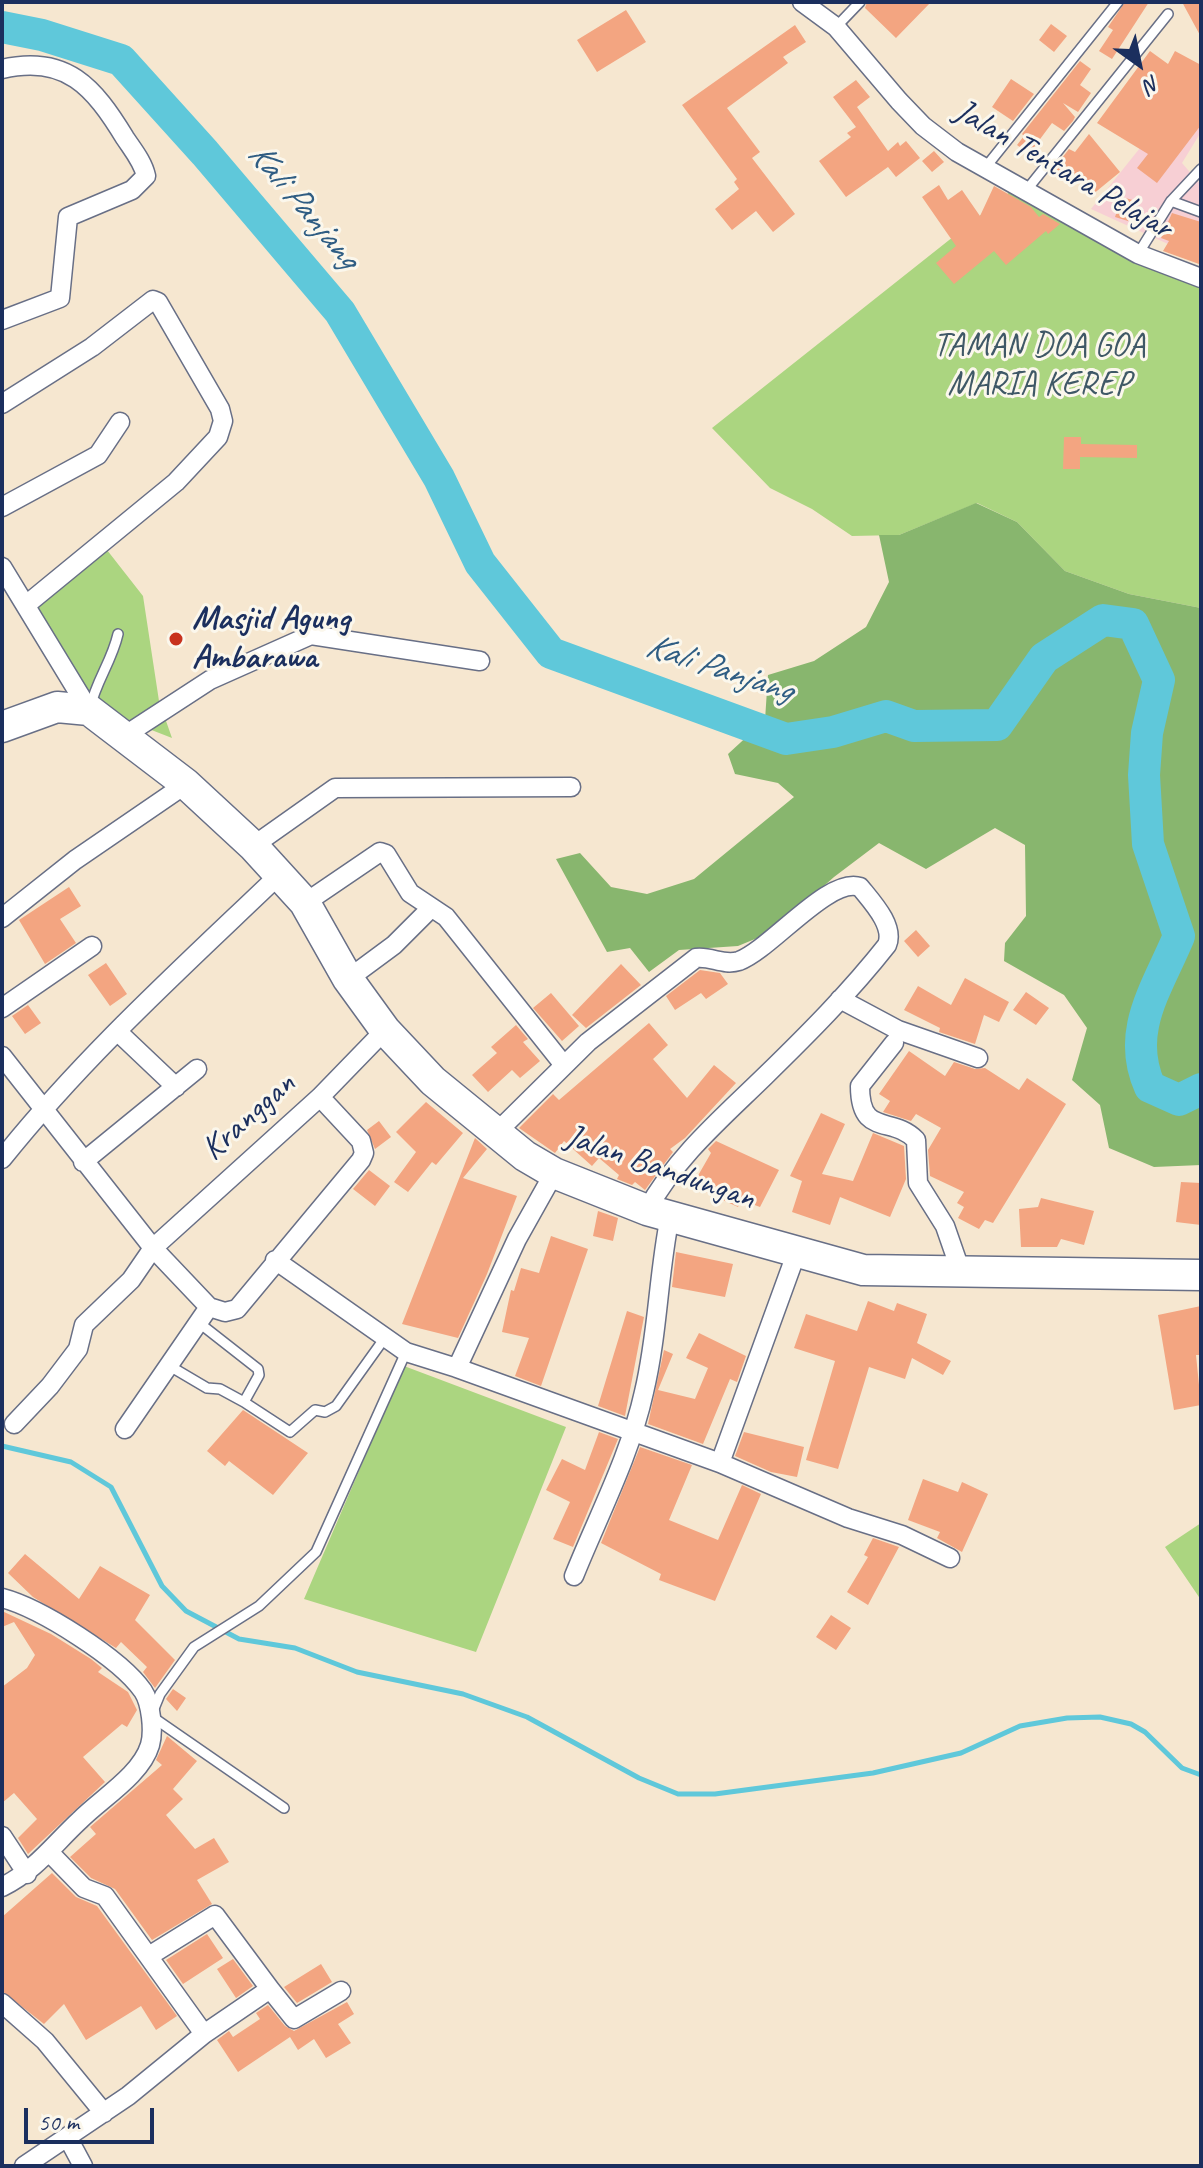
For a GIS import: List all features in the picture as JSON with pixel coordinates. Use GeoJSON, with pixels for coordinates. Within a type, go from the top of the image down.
{"type":"FeatureCollection","features":[{"type":"Feature","properties":{"kind":"main road"},"geometry":{"type":"LineString","coordinates":[[2,727],[57,707],[89,710]]}},
{"type":"Feature","properties":{"kind":"main road","name":"Jalan Bandungan"},"geometry":{"type":"LineString","coordinates":[[89,710],[186,784],[280,874],[305,903],[348,979],[385,1030],[433,1081],[496,1133],[554,1173],[658,1213],[796,1254],[863,1270],[1201,1275]]}},
{"type":"Feature","properties":{"kind":"street","name":"Jalan Tentara Pelajar"},"geometry":{"type":"LineString","coordinates":[[802,2],[836,27],[923,126],[1025,192],[1138,254],[1201,278]]}},
{"type":"Feature","properties":{"kind":"street"},"geometry":{"type":"LineString","coordinates":[[2,69],[37,62],[60,70],[86,86],[104,103],[146,176],[132,190],[68,217],[60,298],[2,320]]}},
{"type":"Feature","properties":{"kind":"street"},"geometry":{"type":"LineString","coordinates":[[2,404],[92,347],[153,300],[158,302],[166,315],[220,409],[223,421],[218,437],[176,482],[26,605]]}},
{"type":"Feature","properties":{"kind":"street"},"geometry":{"type":"LineString","coordinates":[[2,507],[98,455],[120,422]]}},
{"type":"Feature","properties":{"kind":"street"},"geometry":{"type":"LineString","coordinates":[[2,567],[89,710]]}},
{"type":"Feature","properties":{"kind":"street"},"geometry":{"type":"LineString","coordinates":[[124,736],[210,680],[311,635],[480,661]]}},
{"type":"Feature","properties":{"kind":"street"},"geometry":{"type":"LineString","coordinates":[[2,918],[75,860],[186,784]]}},
{"type":"Feature","properties":{"kind":"street"},"geometry":{"type":"LineString","coordinates":[[253,846],[335,788],[571,787]]}},
{"type":"Feature","properties":{"kind":"street"},"geometry":{"type":"LineString","coordinates":[[305,903],[380,852],[386,854],[410,893],[446,917],[563,1064]]}},
{"type":"Feature","properties":{"kind":"street"},"geometry":{"type":"LineString","coordinates":[[2,1159],[41,1110],[280,874]]}},
{"type":"Feature","properties":{"kind":"street"},"geometry":{"type":"LineString","coordinates":[[496,1133],[563,1064],[696,958],[712,958],[725,964],[740,960],[771,942],[802,913],[852,884],[862,889],[890,937],[840,999],[688,1151],[664,1179],[658,1213],[661,1262],[652,1349],[633,1430],[574,1576]]}},
{"type":"Feature","properties":{"kind":"street"},"geometry":{"type":"LineString","coordinates":[[348,979],[394,945],[430,909]]}},
{"type":"Feature","properties":{"kind":"street"},"geometry":{"type":"LineString","coordinates":[[2,1008],[92,946]]}},
{"type":"Feature","properties":{"kind":"street"},"geometry":{"type":"LineString","coordinates":[[840,999],[898,1030],[978,1058]]}},
{"type":"Feature","properties":{"kind":"street","name":"Kranggan"},"geometry":{"type":"LineString","coordinates":[[14,1424],[78,1349],[84,1325],[131,1280],[153,1248],[320,1097],[385,1030]]}},
{"type":"Feature","properties":{"kind":"street"},"geometry":{"type":"LineString","coordinates":[[118,1032],[176,1087]]}},
{"type":"Feature","properties":{"kind":"street"},"geometry":{"type":"LineString","coordinates":[[894,1043],[860,1086],[863,1110],[878,1125],[910,1135],[916,1140],[918,1183],[945,1226],[961,1272]]}},
{"type":"Feature","properties":{"kind":"street"},"geometry":{"type":"LineString","coordinates":[[2,1056],[41,1110],[204,1314]]}},
{"type":"Feature","properties":{"kind":"street"},"geometry":{"type":"LineString","coordinates":[[83,1162],[197,1069]]}},
{"type":"Feature","properties":{"kind":"street"},"geometry":{"type":"LineString","coordinates":[[125,1429],[204,1314],[237,1309],[364,1153],[361,1141],[320,1097]]}},
{"type":"Feature","properties":{"kind":"street"},"geometry":{"type":"LineString","coordinates":[[457,1368],[517,1239],[554,1173]]}},
{"type":"Feature","properties":{"kind":"street"},"geometry":{"type":"LineString","coordinates":[[720,1463],[796,1254]]}},
{"type":"Feature","properties":{"kind":"street"},"geometry":{"type":"LineString","coordinates":[[275,1260],[406,1352],[633,1430],[950,1558]]}},
{"type":"Feature","properties":{"kind":"street"},"geometry":{"type":"LineString","coordinates":[[2,1598],[27,1604],[119,1668],[144,1693],[151,1716],[151,1743],[141,1762],[27,1874],[2,1887]]}},
{"type":"Feature","properties":{"kind":"street"},"geometry":{"type":"LineString","coordinates":[[2,1836],[27,1874]]}},
{"type":"Feature","properties":{"kind":"street"},"geometry":{"type":"LineString","coordinates":[[50,1853],[84,1888],[105,1896],[204,2034]]}},
{"type":"Feature","properties":{"kind":"street"},"geometry":{"type":"LineString","coordinates":[[149,1956],[215,1915],[294,2019],[341,1991]]}},
{"type":"Feature","properties":{"kind":"street"},"geometry":{"type":"LineString","coordinates":[[24,2166],[104,2113],[179,2057],[204,2034],[270,1989]]}},
{"type":"Feature","properties":{"kind":"street"},"geometry":{"type":"LineString","coordinates":[[2,2003],[45,2041],[104,2113]]}},
{"type":"Feature","properties":{"kind":"street"},"geometry":{"type":"LineString","coordinates":[[68,2138],[83,2166]]}},
{"type":"Feature","properties":{"kind":"lane"},"geometry":{"type":"LineString","coordinates":[[836,27],[860,2]]}},
{"type":"Feature","properties":{"kind":"lane"},"geometry":{"type":"LineString","coordinates":[[985,168],[1118,2]]}},
{"type":"Feature","properties":{"kind":"lane"},"geometry":{"type":"LineString","coordinates":[[1025,192],[1168,14]]}},
{"type":"Feature","properties":{"kind":"lane"},"geometry":{"type":"LineString","coordinates":[[1138,254],[1171,201],[1201,169]]}},
{"type":"Feature","properties":{"kind":"lane"},"geometry":{"type":"LineString","coordinates":[[1171,201],[1201,212]]}},
{"type":"Feature","properties":{"kind":"lane"},"geometry":{"type":"LineString","coordinates":[[89,710],[95,684],[114,654],[118,634]]}},
{"type":"Feature","properties":{"kind":"lane"},"geometry":{"type":"LineString","coordinates":[[204,1314],[258,1369],[259,1375],[244,1402]]}},
{"type":"Feature","properties":{"kind":"lane"},"geometry":{"type":"LineString","coordinates":[[168,1365],[207,1388],[220,1389],[244,1402],[290,1432],[315,1410],[325,1412],[336,1406],[384,1339]]}},
{"type":"Feature","properties":{"kind":"lane"},"geometry":{"type":"LineString","coordinates":[[284,1808],[151,1716],[160,1694],[194,1647],[259,1606],[316,1552],[406,1352]]}},
{"type":"Feature","properties":{"kind":"shaded area"},"geometry":{"type":"Polygon","coordinates":[[[1201,72],[1201,132],[1182,163],[1201,185],[1201,259],[1091,209],[1201,72]]]}},
{"type":"Feature","properties":{"kind":"green space","name":"TAMAN DOA GOA MARIA KEREP"},"geometry":{"type":"Polygon","coordinates":[[[1016,187],[1135,248],[1201,272],[1201,608],[1129,594],[1065,571],[1017,522],[977,503],[899,535],[852,536],[812,509],[770,488],[712,428],[1016,187]]]}},
{"type":"Feature","properties":{"kind":"green space"},"geometry":{"type":"Polygon","coordinates":[[[976,503],[1017,522],[1065,571],[1129,594],[1201,608],[1201,1165],[1154,1167],[1109,1148],[1100,1105],[1072,1080],[1087,1028],[1064,995],[1004,961],[1005,943],[1026,916],[1025,845],[995,828],[926,869],[879,843],[834,877],[772,932],[738,946],[679,950],[649,972],[630,948],[607,952],[556,859],[580,853],[611,887],[647,894],[694,879],[794,797],[778,783],[735,774],[728,754],[765,720],[768,675],[814,661],[866,627],[889,582],[879,535],[899,535],[976,503]]]}},
{"type":"Feature","properties":{"kind":"green space"},"geometry":{"type":"Polygon","coordinates":[[[107,550],[143,596],[159,701],[172,738],[95,708],[35,609],[107,550]]]}},
{"type":"Feature","properties":{"kind":"green space"},"geometry":{"type":"Polygon","coordinates":[[[404,1366],[566,1427],[476,1652],[304,1599],[404,1366]]]}},
{"type":"Feature","properties":{"kind":"green space"},"geometry":{"type":"Polygon","coordinates":[[[1201,1523],[1201,1600],[1165,1547],[1201,1523]]]}},
{"type":"Feature","properties":{"kind":"building"},"geometry":{"type":"Polygon","coordinates":[[[867,2],[931,2],[896,38],[865,8],[867,2]]]}},
{"type":"Feature","properties":{"kind":"building"},"geometry":{"type":"Polygon","coordinates":[[[1125,2],[1149,2],[1112,59],[1099,51],[1113,30],[1108,27],[1125,2]]]}},
{"type":"Feature","properties":{"kind":"building"},"geometry":{"type":"Polygon","coordinates":[[[1182,2],[1201,2],[1201,37],[1182,2]]]}},
{"type":"Feature","properties":{"kind":"building"},"geometry":{"type":"Polygon","coordinates":[[[626,10],[646,42],[597,72],[577,40],[626,10]]]}},
{"type":"Feature","properties":{"kind":"building"},"geometry":{"type":"Polygon","coordinates":[[[1051,24],[1067,36],[1054,52],[1039,40],[1051,24]]]}},
{"type":"Feature","properties":{"kind":"building"},"geometry":{"type":"Polygon","coordinates":[[[795,25],[806,42],[783,57],[788,63],[727,108],[760,152],[752,158],[795,214],[773,232],[756,211],[732,230],[715,209],[739,189],[734,182],[737,179],[682,105],[795,25]]]}},
{"type":"Feature","properties":{"kind":"building"},"geometry":{"type":"Polygon","coordinates":[[[1150,51],[1168,64],[1175,51],[1201,65],[1201,125],[1157,183],[1137,168],[1148,154],[1097,123],[1150,51]]]}},
{"type":"Feature","properties":{"kind":"building"},"geometry":{"type":"Polygon","coordinates":[[[1080,61],[1091,69],[1080,85],[1091,93],[1078,112],[1063,103],[1075,117],[1073,121],[1064,131],[1052,123],[1029,154],[1017,145],[1024,136],[1022,134],[1080,61]]]}},
{"type":"Feature","properties":{"kind":"building"},"geometry":{"type":"Polygon","coordinates":[[[1011,79],[1034,94],[1013,121],[992,107],[1011,79]]]}},
{"type":"Feature","properties":{"kind":"building"},"geometry":{"type":"Polygon","coordinates":[[[856,80],[870,97],[857,107],[888,151],[898,142],[900,146],[906,141],[920,158],[896,177],[888,167],[846,197],[819,161],[851,137],[847,133],[856,127],[833,97],[856,80]]]}},
{"type":"Feature","properties":{"kind":"building"},"geometry":{"type":"Polygon","coordinates":[[[1089,134],[1120,172],[1092,195],[1076,175],[1070,184],[1051,172],[1069,149],[1075,152],[1089,134]]]}},
{"type":"Feature","properties":{"kind":"building"},"geometry":{"type":"Polygon","coordinates":[[[934,151],[944,162],[932,172],[922,161],[934,151]]]}},
{"type":"Feature","properties":{"kind":"building"},"geometry":{"type":"Polygon","coordinates":[[[939,185],[948,200],[962,190],[980,216],[994,186],[1031,207],[1039,217],[1043,214],[1060,224],[1048,234],[1046,231],[1006,265],[994,251],[954,284],[936,263],[956,246],[922,197],[939,185]]]}},
{"type":"Feature","properties":{"kind":"building"},"geometry":{"type":"Polygon","coordinates":[[[1122,197],[1136,201],[1128,221],[1115,217],[1122,197]]]}},
{"type":"Feature","properties":{"kind":"building"},"geometry":{"type":"Polygon","coordinates":[[[1172,213],[1201,222],[1199,264],[1163,251],[1169,241],[1161,238],[1172,213]]]}},
{"type":"Feature","properties":{"kind":"building"},"geometry":{"type":"Polygon","coordinates":[[[1064,437],[1081,437],[1081,444],[1137,445],[1137,458],[1080,457],[1080,469],[1063,469],[1064,437]]]}},
{"type":"Feature","properties":{"kind":"building"},"geometry":{"type":"Polygon","coordinates":[[[69,887],[81,906],[60,919],[76,943],[45,964],[19,920],[69,887]]]}},
{"type":"Feature","properties":{"kind":"building"},"geometry":{"type":"Polygon","coordinates":[[[916,930],[930,946],[918,957],[904,941],[916,930]]]}},
{"type":"Feature","properties":{"kind":"building"},"geometry":{"type":"Polygon","coordinates":[[[106,963],[127,994],[110,1006],[88,975],[106,963]]]}},
{"type":"Feature","properties":{"kind":"building"},"geometry":{"type":"Polygon","coordinates":[[[621,964],[641,985],[586,1028],[572,1015],[621,964]]]}},
{"type":"Feature","properties":{"kind":"building"},"geometry":{"type":"Polygon","coordinates":[[[700,970],[720,973],[728,984],[706,999],[701,993],[675,1010],[666,996],[700,970]]]}},
{"type":"Feature","properties":{"kind":"building"},"geometry":{"type":"Polygon","coordinates":[[[965,978],[1009,1002],[999,1022],[984,1015],[975,1044],[939,1032],[940,1028],[904,1010],[918,986],[951,1005],[965,978]]]}},
{"type":"Feature","properties":{"kind":"building"},"geometry":{"type":"Polygon","coordinates":[[[1026,992],[1049,1008],[1036,1025],[1013,1010],[1026,992]]]}},
{"type":"Feature","properties":{"kind":"building"},"geometry":{"type":"Polygon","coordinates":[[[551,993],[579,1026],[562,1041],[533,1008],[551,993]]]}},
{"type":"Feature","properties":{"kind":"building"},"geometry":{"type":"Polygon","coordinates":[[[28,1005],[41,1023],[25,1034],[12,1016],[28,1005]]]}},
{"type":"Feature","properties":{"kind":"building"},"geometry":{"type":"Polygon","coordinates":[[[649,1023],[668,1045],[653,1059],[687,1098],[714,1065],[736,1083],[685,1138],[670,1149],[673,1152],[645,1190],[635,1182],[632,1185],[617,1179],[619,1175],[599,1158],[592,1166],[564,1141],[555,1153],[519,1128],[553,1094],[559,1100],[649,1023]]]}},
{"type":"Feature","properties":{"kind":"building"},"geometry":{"type":"Polygon","coordinates":[[[516,1025],[528,1039],[523,1042],[540,1061],[520,1078],[512,1070],[488,1092],[472,1075],[497,1053],[491,1047],[516,1025]]]}},
{"type":"Feature","properties":{"kind":"building"},"geometry":{"type":"Polygon","coordinates":[[[909,1051],[945,1076],[954,1062],[975,1069],[985,1068],[1019,1090],[1027,1078],[1066,1104],[993,1223],[985,1220],[979,1229],[958,1218],[964,1207],[957,1203],[964,1192],[930,1176],[928,1150],[941,1128],[916,1114],[911,1121],[883,1112],[890,1101],[879,1094],[909,1051]]]}},
{"type":"Feature","properties":{"kind":"building"},"geometry":{"type":"Polygon","coordinates":[[[426,1102],[463,1133],[436,1165],[432,1162],[408,1192],[394,1182],[416,1152],[396,1132],[426,1102]]]}},
{"type":"Feature","properties":{"kind":"building"},"geometry":{"type":"Polygon","coordinates":[[[821,1113],[845,1124],[822,1174],[853,1181],[873,1133],[904,1146],[906,1179],[890,1217],[840,1197],[830,1225],[792,1212],[802,1181],[790,1176],[821,1113]]]}},
{"type":"Feature","properties":{"kind":"building"},"geometry":{"type":"Polygon","coordinates":[[[379,1121],[391,1137],[375,1149],[367,1130],[379,1121]]]}},
{"type":"Feature","properties":{"kind":"building"},"geometry":{"type":"Polygon","coordinates":[[[475,1138],[487,1149],[463,1178],[517,1196],[458,1338],[402,1324],[475,1138]]]}},
{"type":"Feature","properties":{"kind":"building"},"geometry":{"type":"Polygon","coordinates":[[[716,1141],[779,1170],[760,1207],[741,1200],[738,1207],[692,1186],[711,1153],[708,1149],[716,1141]]]}},
{"type":"Feature","properties":{"kind":"building"},"geometry":{"type":"Polygon","coordinates":[[[369,1170],[390,1186],[375,1206],[353,1189],[369,1170]]]}},
{"type":"Feature","properties":{"kind":"building"},"geometry":{"type":"Polygon","coordinates":[[[1181,1182],[1201,1183],[1201,1225],[1176,1222],[1181,1182]]]}},
{"type":"Feature","properties":{"kind":"building"},"geometry":{"type":"Polygon","coordinates":[[[1041,1198],[1094,1211],[1084,1245],[1061,1239],[1057,1247],[1021,1247],[1019,1209],[1038,1207],[1041,1198]]]}},
{"type":"Feature","properties":{"kind":"building"},"geometry":{"type":"Polygon","coordinates":[[[598,1211],[618,1218],[613,1241],[593,1236],[598,1211]]]}},
{"type":"Feature","properties":{"kind":"building"},"geometry":{"type":"Polygon","coordinates":[[[551,1236],[588,1249],[541,1386],[515,1376],[529,1338],[502,1332],[511,1290],[514,1291],[521,1268],[539,1273],[551,1236]]]}},
{"type":"Feature","properties":{"kind":"building"},"geometry":{"type":"Polygon","coordinates":[[[676,1252],[733,1264],[725,1297],[672,1287],[676,1252]]]}},
{"type":"Feature","properties":{"kind":"building"},"geometry":{"type":"Polygon","coordinates":[[[868,1301],[894,1311],[897,1303],[927,1314],[917,1343],[951,1361],[943,1375],[912,1358],[905,1379],[869,1367],[838,1469],[806,1460],[835,1361],[794,1348],[806,1314],[857,1331],[868,1301]]]}},
{"type":"Feature","properties":{"kind":"building"},"geometry":{"type":"Polygon","coordinates":[[[1201,1306],[1201,1355],[1196,1355],[1201,1405],[1174,1410],[1158,1315],[1201,1306]]]}},
{"type":"Feature","properties":{"kind":"building"},"geometry":{"type":"Polygon","coordinates":[[[627,1311],[644,1317],[625,1416],[598,1406],[627,1311]]]}},
{"type":"Feature","properties":{"kind":"building"},"geometry":{"type":"Polygon","coordinates":[[[699,1333],[746,1356],[737,1382],[730,1379],[703,1444],[648,1424],[664,1350],[673,1354],[658,1390],[695,1399],[708,1368],[686,1358],[699,1333]]]}},
{"type":"Feature","properties":{"kind":"building"},"geometry":{"type":"Polygon","coordinates":[[[243,1410],[308,1453],[273,1495],[229,1461],[225,1466],[207,1451],[243,1410]]]}},
{"type":"Feature","properties":{"kind":"building"},"geometry":{"type":"Polygon","coordinates":[[[599,1432],[618,1439],[573,1547],[553,1539],[570,1502],[546,1490],[562,1459],[585,1470],[599,1432]]]}},
{"type":"Feature","properties":{"kind":"building"},"geometry":{"type":"Polygon","coordinates":[[[744,1432],[804,1447],[797,1477],[771,1472],[735,1456],[744,1432]]]}},
{"type":"Feature","properties":{"kind":"building"},"geometry":{"type":"Polygon","coordinates":[[[640,1447],[692,1465],[669,1520],[718,1540],[742,1485],[761,1494],[715,1601],[659,1580],[661,1574],[601,1543],[640,1447]]]}},
{"type":"Feature","properties":{"kind":"building"},"geometry":{"type":"Polygon","coordinates":[[[923,1479],[958,1492],[962,1482],[988,1494],[962,1552],[937,1538],[940,1532],[908,1520],[923,1479]]]}},
{"type":"Feature","properties":{"kind":"building"},"geometry":{"type":"Polygon","coordinates":[[[873,1538],[899,1547],[868,1605],[847,1592],[868,1557],[864,1555],[873,1538]]]}},
{"type":"Feature","properties":{"kind":"building"},"geometry":{"type":"Polygon","coordinates":[[[25,1554],[79,1599],[100,1566],[150,1595],[135,1620],[175,1660],[155,1688],[143,1672],[147,1667],[121,1642],[116,1648],[33,1597],[8,1573],[25,1554]]]}},
{"type":"Feature","properties":{"kind":"building"},"geometry":{"type":"Polygon","coordinates":[[[2,1611],[51,1634],[91,1659],[102,1668],[98,1672],[128,1692],[137,1710],[127,1727],[122,1724],[83,1757],[105,1782],[28,1854],[18,1838],[37,1819],[14,1793],[2,1803],[2,1687],[27,1668],[35,1655],[14,1622],[2,1627],[2,1611]]]}},
{"type":"Feature","properties":{"kind":"building"},"geometry":{"type":"Polygon","coordinates":[[[831,1615],[851,1628],[836,1650],[816,1637],[831,1615]]]}},
{"type":"Feature","properties":{"kind":"building"},"geometry":{"type":"Polygon","coordinates":[[[173,1689],[186,1698],[177,1711],[166,1699],[173,1689]]]}},
{"type":"Feature","properties":{"kind":"building"},"geometry":{"type":"Polygon","coordinates":[[[167,1736],[197,1761],[173,1789],[183,1799],[166,1815],[195,1849],[214,1838],[229,1862],[197,1880],[212,1904],[152,1940],[115,1889],[91,1878],[70,1857],[96,1834],[90,1827],[162,1765],[156,1760],[167,1736]]]}},
{"type":"Feature","properties":{"kind":"building"},"geometry":{"type":"Polygon","coordinates":[[[52,1873],[76,1897],[97,1906],[177,2016],[156,2030],[141,2006],[86,2040],[64,2004],[44,2024],[2,1991],[2,1917],[52,1873]]]}},
{"type":"Feature","properties":{"kind":"building"},"geometry":{"type":"Polygon","coordinates":[[[207,1934],[223,1958],[183,1984],[166,1960],[207,1934]]]}},
{"type":"Feature","properties":{"kind":"building"},"geometry":{"type":"Polygon","coordinates":[[[233,1959],[253,1986],[236,1998],[217,1969],[233,1959]]]}},
{"type":"Feature","properties":{"kind":"building"},"geometry":{"type":"Polygon","coordinates":[[[321,1964],[332,1982],[297,2003],[284,1987],[321,1964]]]}},
{"type":"Feature","properties":{"kind":"building"},"geometry":{"type":"Polygon","coordinates":[[[347,2002],[354,2014],[338,2024],[351,2043],[326,2058],[314,2039],[298,2050],[290,2037],[238,2072],[217,2040],[229,2031],[233,2037],[260,2019],[256,2013],[268,2005],[285,2026],[294,2031],[347,2002]]]}},
{"type":"Feature","properties":{"kind":"waterway","name":"Kali Panjang"},"geometry":{"type":"LineString","coordinates":[[2,27],[42,35],[121,60],[205,153],[340,312],[439,478],[480,563],[551,653],[786,739],[833,732],[886,716],[914,726],[997,725],[1044,658],[1103,620],[1133,624],[1159,680],[1147,733],[1144,775],[1148,844],[1179,936],[1147,1010],[1142,1029],[1143,1067],[1150,1087],[1179,1100],[1201,1089]]}},
{"type":"Feature","properties":{"kind":"waterway"},"geometry":{"type":"LineString","coordinates":[[2,1446],[71,1462],[111,1487],[162,1586],[186,1611],[239,1639],[295,1648],[357,1672],[463,1694],[527,1717],[639,1778],[678,1794],[715,1794],[873,1773],[961,1753],[1020,1726],[1067,1718],[1100,1717],[1131,1724],[1145,1732],[1182,1768],[1201,1775]]}},
{"type":"Feature","properties":{"kind":"place","name":"Masjid Agung Ambarawa"},"geometry":{"type":"Point","coordinates":[176,639]}}]}
